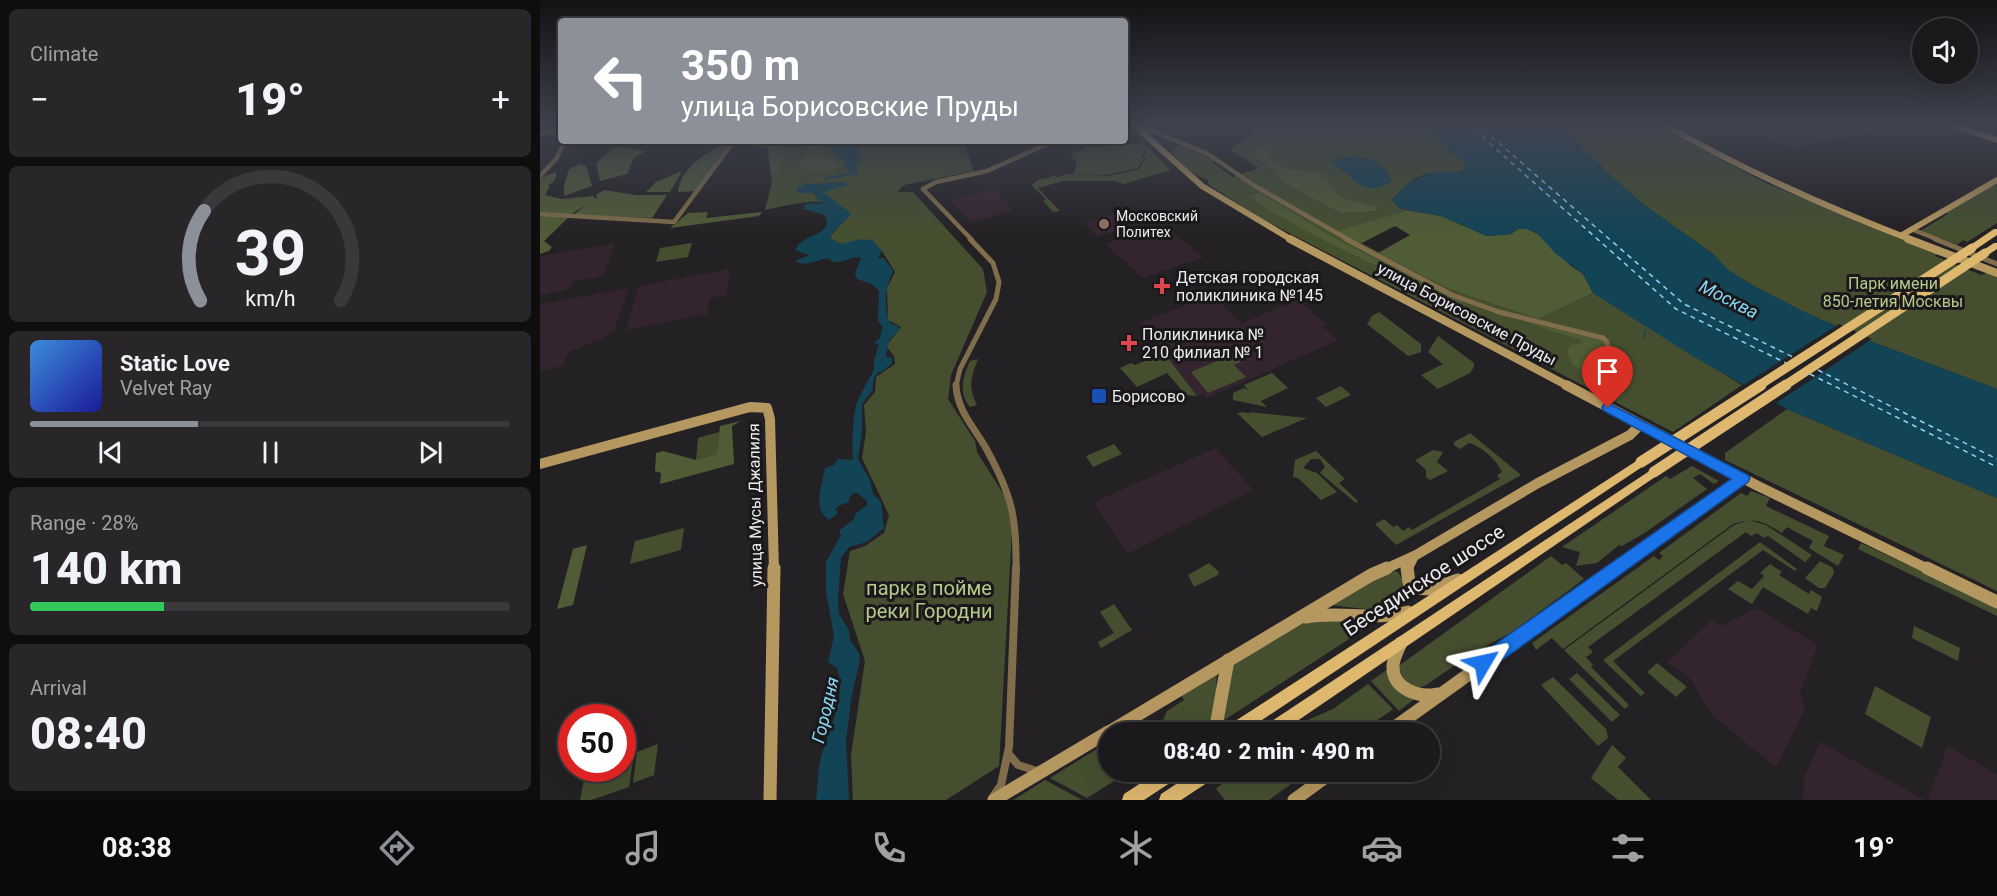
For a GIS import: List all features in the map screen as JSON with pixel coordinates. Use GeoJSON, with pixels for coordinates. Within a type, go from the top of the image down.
{"type":"FeatureCollection","features":[{"type":"Feature","properties":{"kind":"main road","name":"улица Борисовские Пруды"},"geometry":{"type":"LineString","coordinates":[[1173,161],[1189,176],[1243,212],[1376,286],[1743,478],[1997,602]]}},
{"type":"Feature","properties":{"kind":"main road"},"geometry":{"type":"LineString","coordinates":[[1730,161],[1771,181],[1997,273]]}},
{"type":"Feature","properties":{"kind":"main road"},"geometry":{"type":"LineString","coordinates":[[1902,235],[1997,180]]}},
{"type":"Feature","properties":{"kind":"main road","name":"Бесединское шоссе"},"geometry":{"type":"LineString","coordinates":[[1246,722],[1463,578],[1997,231]]}},
{"type":"Feature","properties":{"kind":"main road"},"geometry":{"type":"LineString","coordinates":[[1283,722],[1997,244]]}},
{"type":"Feature","properties":{"kind":"main road","name":"улица Мусы Джалиля"},"geometry":{"type":"LineString","coordinates":[[540,464],[750,407],[767,408],[770,419],[774,586],[770,800]]}},
{"type":"Feature","properties":{"kind":"main road"},"geometry":{"type":"LineString","coordinates":[[1126,722],[1387,566],[1416,555],[1538,483],[1630,435],[1640,424]]}},
{"type":"Feature","properties":{"kind":"main road"},"geometry":{"type":"LineString","coordinates":[[1402,722],[1743,478]]}},
{"type":"Feature","properties":{"kind":"main road"},"geometry":{"type":"LineString","coordinates":[[1416,555],[1406,566],[1405,572],[1407,578],[1418,588],[1434,588],[1463,578]]}},
{"type":"Feature","properties":{"kind":"main road"},"geometry":{"type":"LineString","coordinates":[[1300,618],[1338,614],[1384,617],[1419,608]]}},
{"type":"Feature","properties":{"kind":"main road"},"geometry":{"type":"LineString","coordinates":[[1401,643],[1393,667],[1400,683],[1416,695],[1427,697],[1445,691]]}},
{"type":"Feature","properties":{"kind":"main road"},"geometry":{"type":"LineString","coordinates":[[1218,722],[1224,672],[1228,660]]}},
{"type":"Feature","properties":{"kind":"main road"},"geometry":{"type":"LineString","coordinates":[[992,800],[1098,738]]}},
{"type":"Feature","properties":{"kind":"main road"},"geometry":{"type":"LineString","coordinates":[[1130,800],[1157,782]]}},
{"type":"Feature","properties":{"kind":"main road"},"geometry":{"type":"LineString","coordinates":[[1167,800],[1194,782]]}},
{"type":"Feature","properties":{"kind":"main road"},"geometry":{"type":"LineString","coordinates":[[1294,800],[1319,782]]}},
{"type":"Feature","properties":{"kind":"street"},"geometry":{"type":"LineString","coordinates":[[540,176],[554,161]]}},
{"type":"Feature","properties":{"kind":"street"},"geometry":{"type":"LineString","coordinates":[[540,214],[674,222],[719,161]]}},
{"type":"Feature","properties":{"kind":"street"},"geometry":{"type":"LineString","coordinates":[[992,800],[1001,784],[1008,753],[1017,531],[1014,507],[987,452],[958,404],[956,389],[967,356],[995,303],[999,282],[994,264],[924,191],[925,186],[991,170],[1010,161]]}},
{"type":"Feature","properties":{"kind":"street"},"geometry":{"type":"LineString","coordinates":[[1219,161],[1323,227],[1452,295],[1499,312],[1602,338],[1607,342],[1612,367]]}},
{"type":"Feature","properties":{"kind":"street"},"geometry":{"type":"LineString","coordinates":[[1911,229],[1997,264]]}},
{"type":"Feature","properties":{"kind":"street"},"geometry":{"type":"LineString","coordinates":[[1008,753],[1018,765],[1030,770],[1043,771]]}},
{"type":"Feature","properties":{"kind":"shaded area"},"geometry":{"type":"Polygon","coordinates":[[[994,189],[1013,210],[972,223],[950,200],[994,189]]]}},
{"type":"Feature","properties":{"kind":"shaded area","name":"Московский Политех"},"geometry":{"type":"Polygon","coordinates":[[[1119,211],[1131,222],[1122,225],[1124,228],[1098,237],[1084,223],[1119,211]]]}},
{"type":"Feature","properties":{"kind":"shaded area"},"geometry":{"type":"Polygon","coordinates":[[[1163,225],[1204,257],[1143,278],[1105,244],[1163,225]]]}},
{"type":"Feature","properties":{"kind":"shaded area"},"geometry":{"type":"Polygon","coordinates":[[[615,243],[603,276],[573,282],[570,289],[540,295],[540,256],[615,243]]]}},
{"type":"Feature","properties":{"kind":"shaded area"},"geometry":{"type":"Polygon","coordinates":[[[730,269],[726,295],[710,298],[707,314],[626,330],[639,286],[730,269]]]}},
{"type":"Feature","properties":{"kind":"shaded area"},"geometry":{"type":"Polygon","coordinates":[[[629,288],[614,330],[601,339],[569,352],[562,366],[540,371],[540,304],[629,288]]]}},
{"type":"Feature","properties":{"kind":"shaded area"},"geometry":{"type":"Polygon","coordinates":[[[1212,295],[1242,323],[1298,300],[1327,324],[1323,327],[1339,340],[1207,398],[1203,394],[1197,396],[1161,346],[1140,323],[1212,295]]]}},
{"type":"Feature","properties":{"kind":"shaded area"},"geometry":{"type":"Polygon","coordinates":[[[1216,448],[1253,490],[1127,554],[1094,502],[1216,448]]]}},
{"type":"Feature","properties":{"kind":"shaded area"},"geometry":{"type":"Polygon","coordinates":[[[1757,608],[1818,645],[1800,693],[1805,709],[1776,767],[1713,716],[1689,677],[1667,662],[1712,620],[1721,626],[1757,608]]]}},
{"type":"Feature","properties":{"kind":"shaded area"},"geometry":{"type":"Polygon","coordinates":[[[1820,742],[1925,800],[1803,800],[1804,778],[1820,742]]]}},
{"type":"Feature","properties":{"kind":"shaded area"},"geometry":{"type":"Polygon","coordinates":[[[1947,746],[1997,774],[1997,800],[1928,800],[1947,746]]]}},
{"type":"Feature","properties":{"kind":"green space"},"geometry":{"type":"Polygon","coordinates":[[[633,161],[627,174],[600,181],[596,163],[633,161]]]}},
{"type":"Feature","properties":{"kind":"green space"},"geometry":{"type":"Polygon","coordinates":[[[696,161],[717,161],[695,191],[678,192],[684,174],[696,161]]]}},
{"type":"Feature","properties":{"kind":"green space","name":"парк в пойме реки Городни"},"geometry":{"type":"Polygon","coordinates":[[[769,161],[970,161],[974,171],[904,185],[897,192],[913,192],[983,269],[987,292],[951,375],[948,399],[975,441],[977,452],[1009,503],[1012,529],[999,766],[946,800],[853,800],[851,755],[865,661],[843,594],[850,551],[865,546],[884,533],[889,515],[862,458],[866,432],[864,405],[875,392],[876,377],[895,364],[894,356],[886,346],[901,327],[888,320],[887,288],[895,272],[872,240],[841,244],[829,238],[850,213],[841,207],[832,203],[809,202],[765,210],[772,182],[769,161]]]}},
{"type":"Feature","properties":{"kind":"green space"},"geometry":{"type":"Polygon","coordinates":[[[770,161],[782,161],[779,171],[771,175],[770,161]]]}},
{"type":"Feature","properties":{"kind":"green space"},"geometry":{"type":"Polygon","coordinates":[[[801,161],[833,161],[839,167],[828,171],[802,170],[801,161]]]}},
{"type":"Feature","properties":{"kind":"green space"},"geometry":{"type":"Polygon","coordinates":[[[1141,161],[1138,168],[1105,175],[1073,174],[1077,162],[1141,161]]]}},
{"type":"Feature","properties":{"kind":"green space"},"geometry":{"type":"Polygon","coordinates":[[[1162,161],[1171,170],[1124,184],[1114,181],[1063,181],[1038,188],[1060,211],[1053,212],[1043,201],[1046,199],[1032,186],[1039,180],[1054,175],[1057,177],[1069,174],[1108,176],[1139,169],[1143,162],[1162,161]]]}},
{"type":"Feature","properties":{"kind":"green space"},"geometry":{"type":"Polygon","coordinates":[[[1180,161],[1213,161],[1233,177],[1259,168],[1248,161],[1462,161],[1466,165],[1461,171],[1429,173],[1406,186],[1392,200],[1399,208],[1407,210],[1338,231],[1451,290],[1538,319],[1593,293],[1742,385],[1673,432],[1264,220],[1208,184],[1208,180],[1187,169],[1180,161]]]}},
{"type":"Feature","properties":{"kind":"green space"},"geometry":{"type":"Polygon","coordinates":[[[1263,161],[1274,161],[1281,167],[1324,174],[1337,194],[1350,201],[1377,206],[1376,211],[1341,213],[1285,183],[1263,161]]]}},
{"type":"Feature","properties":{"kind":"green space","name":"Парк имени 850-летия Москвы"},"geometry":{"type":"Polygon","coordinates":[[[1596,161],[1725,161],[1768,184],[1938,253],[1935,256],[1981,275],[1988,273],[1997,277],[1997,389],[1870,341],[1802,311],[1752,285],[1728,270],[1713,254],[1643,204],[1596,161]]]}},
{"type":"Feature","properties":{"kind":"green space"},"geometry":{"type":"Polygon","coordinates":[[[581,164],[586,166],[592,186],[564,196],[564,186],[569,169],[581,164]]]}},
{"type":"Feature","properties":{"kind":"green space"},"geometry":{"type":"Polygon","coordinates":[[[682,171],[670,192],[646,192],[656,182],[682,171]]]}},
{"type":"Feature","properties":{"kind":"green space"},"geometry":{"type":"Polygon","coordinates":[[[556,172],[545,195],[562,199],[594,196],[595,199],[596,195],[604,190],[635,195],[667,195],[652,218],[573,215],[586,205],[571,214],[540,212],[540,178],[556,172]]]}},
{"type":"Feature","properties":{"kind":"green space"},"geometry":{"type":"Polygon","coordinates":[[[1997,184],[1997,223],[1967,242],[1963,240],[1957,245],[1920,231],[1948,214],[1946,212],[1997,184]]]}},
{"type":"Feature","properties":{"kind":"green space"},"geometry":{"type":"Polygon","coordinates":[[[1260,193],[1334,238],[1463,303],[1455,303],[1327,242],[1268,210],[1250,196],[1260,193]]]}},
{"type":"Feature","properties":{"kind":"green space"},"geometry":{"type":"Polygon","coordinates":[[[1407,210],[1441,216],[1487,236],[1511,234],[1518,229],[1527,229],[1538,234],[1571,266],[1583,274],[1593,293],[1538,319],[1451,290],[1378,253],[1410,235],[1395,226],[1360,244],[1337,231],[1407,210]]]}},
{"type":"Feature","properties":{"kind":"green space"},"geometry":{"type":"Polygon","coordinates":[[[708,212],[706,218],[762,212],[759,216],[670,228],[688,213],[708,212]]]}},
{"type":"Feature","properties":{"kind":"green space"},"geometry":{"type":"Polygon","coordinates":[[[540,215],[570,216],[544,241],[552,247],[549,251],[540,254],[540,215]]]}},
{"type":"Feature","properties":{"kind":"green space"},"geometry":{"type":"Polygon","coordinates":[[[692,243],[688,257],[656,262],[660,248],[692,243]]]}},
{"type":"Feature","properties":{"kind":"green space"},"geometry":{"type":"Polygon","coordinates":[[[1379,312],[1421,344],[1421,352],[1408,356],[1367,324],[1372,316],[1379,312]]]}},
{"type":"Feature","properties":{"kind":"green space"},"geometry":{"type":"Polygon","coordinates":[[[1525,322],[1605,342],[1607,354],[1600,357],[1600,361],[1585,373],[1572,364],[1567,351],[1571,345],[1582,343],[1581,340],[1525,322]]]}},
{"type":"Feature","properties":{"kind":"green space"},"geometry":{"type":"Polygon","coordinates":[[[1438,336],[1474,363],[1474,367],[1470,373],[1438,389],[1421,375],[1443,364],[1428,352],[1438,336]]]}},
{"type":"Feature","properties":{"kind":"green space"},"geometry":{"type":"Polygon","coordinates":[[[1162,350],[1197,396],[1186,395],[1167,373],[1137,387],[1120,368],[1157,356],[1156,353],[1162,350]]]}},
{"type":"Feature","properties":{"kind":"green space"},"geometry":{"type":"Polygon","coordinates":[[[1233,354],[1241,362],[1234,365],[1246,377],[1208,393],[1191,372],[1233,354]]]}},
{"type":"Feature","properties":{"kind":"green space"},"geometry":{"type":"Polygon","coordinates":[[[978,359],[972,382],[972,393],[977,405],[970,407],[964,396],[964,379],[970,361],[978,359]]]}},
{"type":"Feature","properties":{"kind":"green space"},"geometry":{"type":"Polygon","coordinates":[[[1272,373],[1288,388],[1261,401],[1267,407],[1233,400],[1233,393],[1244,388],[1248,390],[1244,385],[1272,373]]]}},
{"type":"Feature","properties":{"kind":"green space"},"geometry":{"type":"Polygon","coordinates":[[[1341,386],[1351,395],[1326,407],[1316,398],[1341,386]]]}},
{"type":"Feature","properties":{"kind":"green space"},"geometry":{"type":"Polygon","coordinates":[[[1787,409],[1997,498],[1997,591],[1725,460],[1725,453],[1787,409]]]}},
{"type":"Feature","properties":{"kind":"green space"},"geometry":{"type":"Polygon","coordinates":[[[1237,413],[1307,418],[1262,437],[1237,413]]]}},
{"type":"Feature","properties":{"kind":"green space"},"geometry":{"type":"Polygon","coordinates":[[[741,421],[732,426],[734,464],[660,484],[661,473],[655,471],[656,453],[663,451],[696,460],[717,454],[720,426],[741,421]]]}},
{"type":"Feature","properties":{"kind":"green space"},"geometry":{"type":"Polygon","coordinates":[[[719,432],[718,454],[696,460],[698,438],[719,432]]]}},
{"type":"Feature","properties":{"kind":"green space"},"geometry":{"type":"Polygon","coordinates":[[[1470,433],[1521,475],[1396,545],[1375,524],[1384,519],[1393,527],[1397,525],[1403,531],[1409,527],[1412,530],[1500,479],[1497,475],[1502,472],[1484,451],[1469,443],[1460,449],[1454,445],[1454,442],[1470,433]]]}},
{"type":"Feature","properties":{"kind":"green space"},"geometry":{"type":"Polygon","coordinates":[[[1114,444],[1122,454],[1093,467],[1086,456],[1114,444]]]}},
{"type":"Feature","properties":{"kind":"green space"},"geometry":{"type":"Polygon","coordinates":[[[1433,450],[1443,452],[1437,462],[1448,471],[1430,480],[1426,477],[1426,470],[1415,460],[1433,450]]]}},
{"type":"Feature","properties":{"kind":"green space"},"geometry":{"type":"Polygon","coordinates":[[[1316,451],[1345,479],[1339,483],[1358,501],[1356,503],[1320,473],[1325,467],[1320,459],[1311,459],[1303,468],[1317,473],[1337,492],[1321,500],[1298,478],[1293,477],[1295,460],[1316,451]]]}},
{"type":"Feature","properties":{"kind":"green space"},"geometry":{"type":"Polygon","coordinates":[[[1692,466],[1719,481],[1714,484],[1700,474],[1693,478],[1707,489],[1643,534],[1622,546],[1619,545],[1597,563],[1576,566],[1580,552],[1562,547],[1666,476],[1670,479],[1692,466]]]}},
{"type":"Feature","properties":{"kind":"green space"},"geometry":{"type":"Polygon","coordinates":[[[1751,491],[1770,498],[1766,506],[1829,536],[1824,546],[1844,555],[1838,566],[1809,548],[1813,541],[1787,527],[1782,533],[1759,521],[1733,524],[1563,649],[1552,638],[1536,650],[1532,643],[1654,556],[1659,560],[1663,556],[1659,553],[1741,493],[1747,496],[1751,491]]]}},
{"type":"Feature","properties":{"kind":"green space"},"geometry":{"type":"Polygon","coordinates":[[[1749,520],[1766,525],[1812,555],[1805,562],[1768,536],[1764,538],[1757,533],[1751,536],[1746,532],[1588,647],[1593,652],[1586,657],[1593,665],[1591,667],[1629,705],[1625,709],[1564,650],[1734,525],[1749,520]]]}},
{"type":"Feature","properties":{"kind":"green space"},"geometry":{"type":"Polygon","coordinates":[[[684,528],[681,550],[630,564],[635,541],[684,528]]]}},
{"type":"Feature","properties":{"kind":"green space"},"geometry":{"type":"Polygon","coordinates":[[[1760,542],[1797,569],[1795,571],[1763,550],[1613,661],[1645,693],[1641,696],[1603,660],[1760,542]]]}},
{"type":"Feature","properties":{"kind":"green space"},"geometry":{"type":"Polygon","coordinates":[[[1861,543],[1997,607],[1997,616],[1858,549],[1861,543]]]}},
{"type":"Feature","properties":{"kind":"green space"},"geometry":{"type":"Polygon","coordinates":[[[587,545],[573,605],[557,609],[573,549],[587,545]]]}},
{"type":"Feature","properties":{"kind":"green space"},"geometry":{"type":"Polygon","coordinates":[[[1551,556],[1562,565],[1566,563],[1584,579],[1512,632],[1470,655],[1426,685],[1419,688],[1404,682],[1400,665],[1551,556]]]}},
{"type":"Feature","properties":{"kind":"green space"},"geometry":{"type":"Polygon","coordinates":[[[1820,561],[1833,568],[1834,573],[1825,588],[1819,588],[1805,578],[1820,561]]]}},
{"type":"Feature","properties":{"kind":"green space"},"geometry":{"type":"Polygon","coordinates":[[[1209,563],[1219,572],[1218,575],[1194,587],[1188,575],[1209,563]]]}},
{"type":"Feature","properties":{"kind":"green space"},"geometry":{"type":"Polygon","coordinates":[[[1770,564],[1782,572],[1779,575],[1809,594],[1811,590],[1822,597],[1817,611],[1811,608],[1808,614],[1763,587],[1752,604],[1728,589],[1738,581],[1752,589],[1764,576],[1760,573],[1770,564]]]}},
{"type":"Feature","properties":{"kind":"green space"},"geometry":{"type":"Polygon","coordinates":[[[1392,570],[1398,572],[1406,585],[1404,588],[1417,596],[1393,612],[1330,605],[1392,570]]]}},
{"type":"Feature","properties":{"kind":"green space"},"geometry":{"type":"Polygon","coordinates":[[[1114,604],[1132,630],[1101,648],[1098,642],[1114,633],[1100,612],[1114,604]]]}},
{"type":"Feature","properties":{"kind":"green space"},"geometry":{"type":"Polygon","coordinates":[[[1308,619],[1375,622],[1223,721],[1231,666],[1308,619]]]}},
{"type":"Feature","properties":{"kind":"green space"},"geometry":{"type":"Polygon","coordinates":[[[1914,626],[1960,648],[1958,661],[1912,638],[1914,626]]]}},
{"type":"Feature","properties":{"kind":"green space"},"geometry":{"type":"Polygon","coordinates":[[[1657,663],[1687,687],[1676,697],[1647,672],[1657,663]]]}},
{"type":"Feature","properties":{"kind":"green space"},"geometry":{"type":"Polygon","coordinates":[[[1388,669],[1394,683],[1417,697],[1399,711],[1371,681],[1388,669]]]}},
{"type":"Feature","properties":{"kind":"green space"},"geometry":{"type":"Polygon","coordinates":[[[1217,672],[1215,722],[1162,722],[1167,711],[1184,700],[1181,695],[1217,672]]]}},
{"type":"Feature","properties":{"kind":"green space"},"geometry":{"type":"Polygon","coordinates":[[[1577,673],[1620,715],[1612,722],[1569,679],[1577,673]]]}},
{"type":"Feature","properties":{"kind":"green space"},"geometry":{"type":"Polygon","coordinates":[[[1553,677],[1606,729],[1608,738],[1598,746],[1541,685],[1553,677]]]}},
{"type":"Feature","properties":{"kind":"green space"},"geometry":{"type":"Polygon","coordinates":[[[1368,684],[1393,709],[1373,722],[1306,722],[1333,709],[1368,684]]]}},
{"type":"Feature","properties":{"kind":"green space"},"geometry":{"type":"Polygon","coordinates":[[[1875,686],[1931,717],[1922,748],[1865,714],[1875,686]]]}},
{"type":"Feature","properties":{"kind":"green space"},"geometry":{"type":"Polygon","coordinates":[[[658,744],[654,775],[636,782],[636,760],[637,752],[658,744]]]}},
{"type":"Feature","properties":{"kind":"green space"},"geometry":{"type":"Polygon","coordinates":[[[1612,745],[1626,758],[1618,767],[1651,800],[1618,800],[1591,778],[1612,745]]]}},
{"type":"Feature","properties":{"kind":"green space"},"geometry":{"type":"Polygon","coordinates":[[[1098,748],[1098,782],[1112,782],[1087,798],[1050,778],[1098,748]]]}},
{"type":"Feature","properties":{"kind":"green space"},"geometry":{"type":"Polygon","coordinates":[[[1045,780],[1082,800],[1013,800],[1045,780]]]}},
{"type":"Feature","properties":{"kind":"green space"},"geometry":{"type":"Polygon","coordinates":[[[583,782],[630,782],[629,787],[591,800],[580,800],[583,782]]]}},
{"type":"Feature","properties":{"kind":"green space"},"geometry":{"type":"Polygon","coordinates":[[[1224,782],[1294,782],[1269,800],[1225,800],[1216,789],[1224,782]]]}},
{"type":"Feature","properties":{"kind":"water"},"geometry":{"type":"Polygon","coordinates":[[[844,161],[860,161],[855,166],[858,173],[824,180],[850,171],[844,166],[846,163],[844,161]]]}},
{"type":"Feature","properties":{"kind":"water"},"geometry":{"type":"Polygon","coordinates":[[[1332,161],[1375,161],[1384,168],[1392,181],[1379,187],[1368,188],[1332,161]]]}},
{"type":"Feature","properties":{"kind":"water","name":"Москва"},"geometry":{"type":"Polygon","coordinates":[[[1462,161],[1596,161],[1643,204],[1713,254],[1728,270],[1752,285],[1802,311],[1870,341],[1997,389],[1997,498],[1787,409],[1694,357],[1593,293],[1583,274],[1555,253],[1538,234],[1527,229],[1518,229],[1511,234],[1487,236],[1441,216],[1399,208],[1392,200],[1406,185],[1425,175],[1435,172],[1461,172],[1466,165],[1462,161]]]}},
{"type":"Feature","properties":{"kind":"water"},"geometry":{"type":"Polygon","coordinates":[[[845,182],[848,185],[824,192],[850,213],[830,238],[841,244],[861,239],[872,240],[882,251],[878,258],[884,258],[893,271],[888,283],[886,304],[891,324],[898,326],[899,330],[885,342],[877,344],[874,343],[880,338],[883,328],[878,321],[879,291],[872,284],[857,279],[855,273],[861,258],[854,257],[840,262],[826,259],[806,264],[795,261],[810,255],[795,250],[798,245],[821,231],[827,224],[825,215],[804,209],[804,206],[809,203],[826,204],[820,202],[813,193],[797,193],[797,188],[805,184],[845,182]]]}},
{"type":"Feature","properties":{"kind":"water"},"geometry":{"type":"Polygon","coordinates":[[[881,355],[892,358],[892,364],[875,376],[873,390],[862,404],[862,432],[858,459],[870,480],[873,494],[881,502],[884,528],[867,542],[849,547],[841,558],[838,599],[839,614],[849,630],[850,640],[859,653],[860,660],[851,700],[846,742],[849,800],[816,800],[821,756],[838,706],[840,693],[837,668],[828,662],[834,636],[826,591],[826,562],[841,535],[839,531],[867,505],[867,501],[856,492],[850,496],[849,502],[838,506],[835,510],[838,513],[829,520],[819,503],[820,489],[825,468],[834,465],[838,459],[853,460],[856,406],[873,372],[874,358],[881,355]]]}},
{"type":"Feature","properties":{"kind":"pier"},"geometry":{"type":"Polygon","coordinates":[[[1839,324],[1872,339],[1773,405],[1740,387],[1839,324]]]}},
{"type":"Feature","properties":{"kind":"waterway","name":"Городня"},"geometry":{"type":"LineString","coordinates":[[881,369],[881,355],[887,329]]}},
{"type":"Feature","properties":{"kind":"waterway"},"geometry":{"type":"LineString","coordinates":[[1644,338],[1645,330]]}},
{"type":"Feature","properties":{"kind":"ferry route"},"geometry":{"type":"LineString","coordinates":[[1510,161],[1676,309],[1786,363]]}},
{"type":"Feature","properties":{"kind":"ferry route"},"geometry":{"type":"LineString","coordinates":[[1520,161],[1684,304],[1795,358]]}},
{"type":"Feature","properties":{"kind":"ferry route"},"geometry":{"type":"LineString","coordinates":[[1818,370],[1997,459]]}},
{"type":"Feature","properties":{"kind":"ferry route"},"geometry":{"type":"LineString","coordinates":[[1810,374],[1997,467]]}},
{"type":"Feature","properties":{"kind":"place","name":"Московский Политех"},"geometry":{"type":"Point","coordinates":[1104,224]}},
{"type":"Feature","properties":{"kind":"place","name":"Детская городская поликлиника №145"},"geometry":{"type":"Point","coordinates":[1162,286]}},
{"type":"Feature","properties":{"kind":"place","name":"Поликлиника № 210 филиал № 1"},"geometry":{"type":"Point","coordinates":[1129,343]}},
{"type":"Feature","properties":{"kind":"place","name":"Борисово"},"geometry":{"type":"Point","coordinates":[1099,396]}},
{"type":"Feature","properties":{"kind":"route"},"geometry":{"type":"LineString","coordinates":[[1483,663],[1743,478],[1608,408]]}}]}
